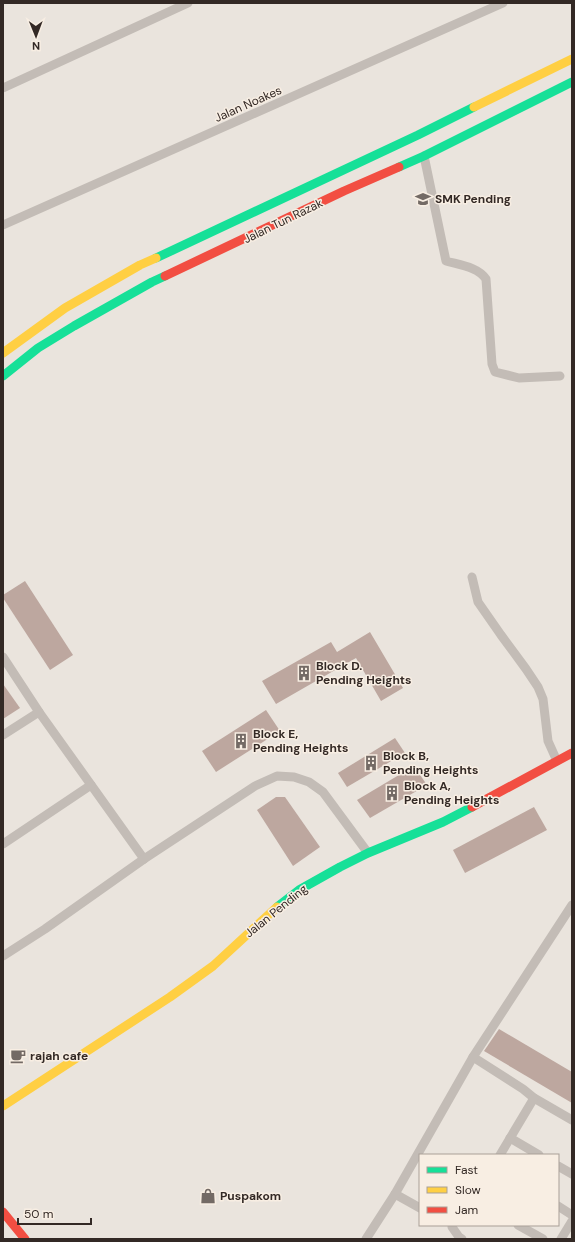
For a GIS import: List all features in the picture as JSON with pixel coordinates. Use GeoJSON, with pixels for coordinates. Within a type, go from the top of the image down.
{"type":"FeatureCollection","features":[{"type":"Feature","properties":{"kind":"main road","name":"Jalan Tun Razak"},"geometry":{"type":"LineString","coordinates":[[3,353],[65,308],[140,265],[418,135],[572,59]]}},
{"type":"Feature","properties":{"kind":"main road","name":"Jalan Tun Razak"},"geometry":{"type":"LineString","coordinates":[[3,376],[38,348],[152,282],[344,191],[424,156],[572,82]]}},
{"type":"Feature","properties":{"kind":"main road","name":"Jalan Pending"},"geometry":{"type":"LineString","coordinates":[[3,1106],[170,997],[213,966],[270,913],[299,890],[368,853],[443,822],[572,753]]}},
{"type":"Feature","properties":{"kind":"main road"},"geometry":{"type":"LineString","coordinates":[[3,1212],[24,1239]]}},
{"type":"Feature","properties":{"kind":"street"},"geometry":{"type":"LineString","coordinates":[[3,88],[188,3]]}},
{"type":"Feature","properties":{"kind":"street","name":"Jalan Noakes"},"geometry":{"type":"LineString","coordinates":[[3,225],[503,3]]}},
{"type":"Feature","properties":{"kind":"street"},"geometry":{"type":"LineString","coordinates":[[424,156],[446,261],[476,270],[482,273],[486,279],[492,364],[495,372],[519,378],[560,376]]}},
{"type":"Feature","properties":{"kind":"street"},"geometry":{"type":"LineString","coordinates":[[472,577],[478,602],[538,687],[543,699],[548,741],[557,761]]}},
{"type":"Feature","properties":{"kind":"street"},"geometry":{"type":"LineString","coordinates":[[3,657],[39,712],[144,859]]}},
{"type":"Feature","properties":{"kind":"street"},"geometry":{"type":"LineString","coordinates":[[3,736],[39,712]]}},
{"type":"Feature","properties":{"kind":"street"},"geometry":{"type":"LineString","coordinates":[[3,956],[45,929],[144,859],[255,786],[277,776],[294,777],[309,782],[323,792],[368,853]]}},
{"type":"Feature","properties":{"kind":"street"},"geometry":{"type":"LineString","coordinates":[[3,844],[91,785]]}},
{"type":"Feature","properties":{"kind":"street"},"geometry":{"type":"LineString","coordinates":[[366,1239],[395,1194],[473,1057],[572,906]]}},
{"type":"Feature","properties":{"kind":"street"},"geometry":{"type":"LineString","coordinates":[[473,1057],[523,1089],[534,1098],[572,1120]]}},
{"type":"Feature","properties":{"kind":"street"},"geometry":{"type":"LineString","coordinates":[[501,1154],[534,1098]]}},
{"type":"Feature","properties":{"kind":"street"},"geometry":{"type":"LineString","coordinates":[[510,1138],[537,1154]]}},
{"type":"Feature","properties":{"kind":"street"},"geometry":{"type":"LineString","coordinates":[[559,1167],[572,1174]]}},
{"type":"Feature","properties":{"kind":"street"},"geometry":{"type":"LineString","coordinates":[[395,1194],[419,1207]]}},
{"type":"Feature","properties":{"kind":"street"},"geometry":{"type":"LineString","coordinates":[[559,1207],[572,1215]]}},
{"type":"Feature","properties":{"kind":"street"},"geometry":{"type":"LineString","coordinates":[[561,1239],[572,1221]]}},
{"type":"Feature","properties":{"kind":"street"},"geometry":{"type":"LineString","coordinates":[[451,1226],[462,1239]]}},
{"type":"Feature","properties":{"kind":"street"},"geometry":{"type":"LineString","coordinates":[[520,1226],[543,1239]]}},
{"type":"Feature","properties":{"kind":"building"},"geometry":{"type":"Polygon","coordinates":[[[25,581],[73,655],[50,670],[3,598],[3,595],[25,581]]]}},
{"type":"Feature","properties":{"kind":"building"},"geometry":{"type":"Polygon","coordinates":[[[370,632],[403,688],[381,701],[356,658],[276,704],[262,681],[331,642],[337,652],[370,632]]]}},
{"type":"Feature","properties":{"kind":"building"},"geometry":{"type":"Polygon","coordinates":[[[3,684],[20,708],[3,719],[3,684]]]}},
{"type":"Feature","properties":{"kind":"building","name":"Block E, Pending Heights"},"geometry":{"type":"Polygon","coordinates":[[[266,710],[280,731],[216,772],[202,751],[266,710]]]}},
{"type":"Feature","properties":{"kind":"building","name":"Block B, Pending Heights"},"geometry":{"type":"Polygon","coordinates":[[[395,738],[405,753],[347,787],[338,773],[395,738]]]}},
{"type":"Feature","properties":{"kind":"building","name":"Block A, Pending Heights"},"geometry":{"type":"Polygon","coordinates":[[[414,766],[427,785],[370,818],[357,800],[414,766]]]}},
{"type":"Feature","properties":{"kind":"building"},"geometry":{"type":"Polygon","coordinates":[[[276,797],[285,797],[320,847],[293,866],[257,810],[276,797]]]}},
{"type":"Feature","properties":{"kind":"building"},"geometry":{"type":"Polygon","coordinates":[[[534,807],[547,830],[465,873],[453,850],[534,807]]]}},
{"type":"Feature","properties":{"kind":"building"},"geometry":{"type":"Polygon","coordinates":[[[499,1029],[572,1072],[572,1103],[484,1051],[499,1029]]]}},
{"type":"Feature","properties":{"kind":"traffic: fast"},"geometry":{"type":"LineString","coordinates":[[399,167],[572,82]]}},
{"type":"Feature","properties":{"kind":"traffic: fast"},"geometry":{"type":"LineString","coordinates":[[156,258],[418,135],[474,107]]}},
{"type":"Feature","properties":{"kind":"traffic: fast"},"geometry":{"type":"LineString","coordinates":[[3,376],[38,348],[74,326],[165,276]]}},
{"type":"Feature","properties":{"kind":"traffic: fast"},"geometry":{"type":"LineString","coordinates":[[277,907],[299,890],[340,867],[368,853],[443,822],[472,807]]}},
{"type":"Feature","properties":{"kind":"traffic: slow"},"geometry":{"type":"LineString","coordinates":[[474,107],[572,59]]}},
{"type":"Feature","properties":{"kind":"traffic: slow"},"geometry":{"type":"LineString","coordinates":[[3,353],[65,308],[140,265],[156,258]]}},
{"type":"Feature","properties":{"kind":"traffic: slow"},"geometry":{"type":"LineString","coordinates":[[3,1106],[170,997],[213,966],[277,907]]}},
{"type":"Feature","properties":{"kind":"traffic: jam"},"geometry":{"type":"LineString","coordinates":[[165,276],[344,191],[399,167]]}},
{"type":"Feature","properties":{"kind":"traffic: jam"},"geometry":{"type":"LineString","coordinates":[[472,807],[572,753]]}},
{"type":"Feature","properties":{"kind":"traffic: jam"},"geometry":{"type":"LineString","coordinates":[[3,1212],[25,1239]]}},
{"type":"Feature","properties":{"kind":"place","name":"SMK Pending"},"geometry":{"type":"Point","coordinates":[423,199]}},
{"type":"Feature","properties":{"kind":"place","name":"Block D. Pending Heights"},"geometry":{"type":"Point","coordinates":[304,673]}},
{"type":"Feature","properties":{"kind":"place","name":"Block E, Pending Heights"},"geometry":{"type":"Point","coordinates":[241,741]}},
{"type":"Feature","properties":{"kind":"place","name":"Block B, Pending Heights"},"geometry":{"type":"Point","coordinates":[371,763]}},
{"type":"Feature","properties":{"kind":"place","name":"Block A, Pending Heights"},"geometry":{"type":"Point","coordinates":[392,793]}},
{"type":"Feature","properties":{"kind":"place","name":"rajah cafe"},"geometry":{"type":"Point","coordinates":[18,1056]}},
{"type":"Feature","properties":{"kind":"place","name":"Puspakom"},"geometry":{"type":"Point","coordinates":[208,1196]}}]}
